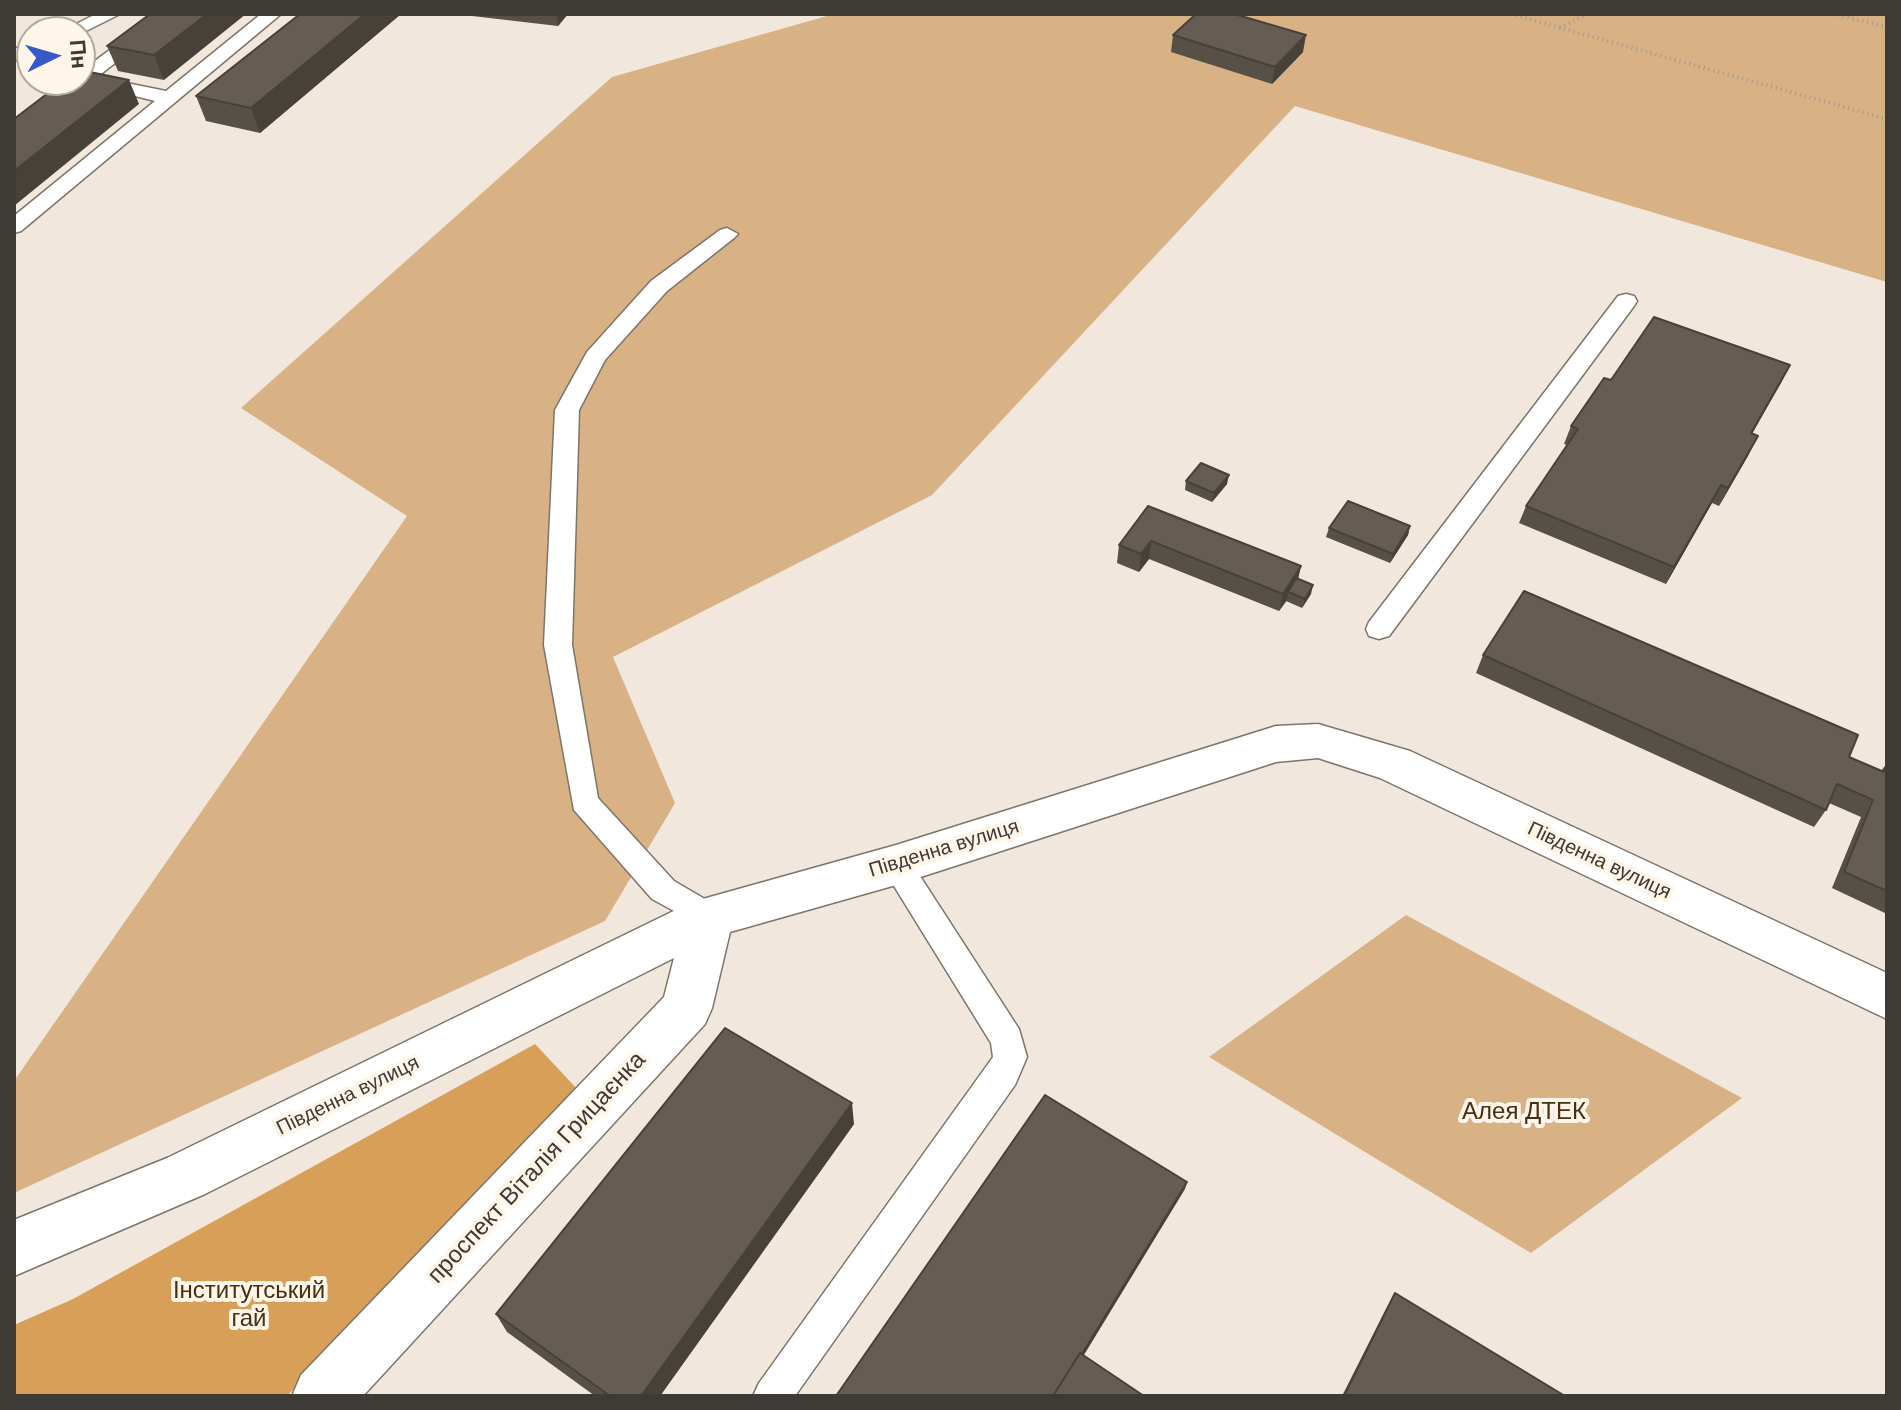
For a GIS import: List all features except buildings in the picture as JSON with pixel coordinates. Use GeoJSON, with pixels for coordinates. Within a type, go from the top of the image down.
{"type":"FeatureCollection","features":[{"type":"Feature","properties":{"kind":"street","name":"Південна вулиця"},"geometry":{"type":"LineString","coordinates":[[14,1248],[186,1176],[709,917],[896,865],[1276,744],[1318,741],[1394,764],[1887,997]]}},
{"type":"Feature","properties":{"kind":"street","name":"проспект Віталія Грицаєнка"},"geometry":{"type":"LineString","coordinates":[[322,1396],[687,1008],[709,917]]}},
{"type":"Feature","properties":{"kind":"lane"},"geometry":{"type":"LineString","coordinates":[[96,69],[169,14]]}},
{"type":"Feature","properties":{"kind":"lane"},"geometry":{"type":"LineString","coordinates":[[14,227],[272,14]]}},
{"type":"Feature","properties":{"kind":"lane"},"geometry":{"type":"LineString","coordinates":[[96,82],[170,98]]}},
{"type":"Feature","properties":{"kind":"lane"},"geometry":{"type":"LineString","coordinates":[[14,130],[59,96]]}},
{"type":"Feature","properties":{"kind":"lane"},"geometry":{"type":"LineString","coordinates":[[709,917],[663,890],[584,802],[558,645],[567,410],[595,357],[659,286],[727,234]]}},
{"type":"Feature","properties":{"kind":"lane"},"geometry":{"type":"LineString","coordinates":[[1379,629],[1626,301]]}},
{"type":"Feature","properties":{"kind":"lane"},"geometry":{"type":"LineString","coordinates":[[772,1396],[1003,1074],[1010,1057],[1007,1039],[896,865]]}},
{"type":"Feature","properties":{"kind":"path"},"geometry":{"type":"LineString","coordinates":[[1511,14],[1887,119]]}},
{"type":"Feature","properties":{"kind":"path"},"geometry":{"type":"LineString","coordinates":[[1560,28],[1587,14]]}},
{"type":"Feature","properties":{"kind":"path"},"geometry":{"type":"LineString","coordinates":[[1833,14],[1887,27]]}},
{"type":"Feature","properties":{"kind":"green space"},"geometry":{"type":"Polygon","coordinates":[[[834,14],[1887,14],[1887,282],[1295,106],[932,495],[613,657],[675,803],[605,921],[14,1193],[14,1081],[407,516],[241,408],[612,77],[834,14]]]}},
{"type":"Feature","properties":{"kind":"green space","name":"Алея ДТЕК"},"geometry":{"type":"Polygon","coordinates":[[[1406,915],[1742,1098],[1531,1253],[1209,1057],[1406,915]]]}},
{"type":"Feature","properties":{"kind":"green space","name":"Інститутський гай"},"geometry":{"type":"Polygon","coordinates":[[[535,1044],[579,1091],[287,1396],[14,1396],[14,1325],[73,1299],[535,1044]]]}}]}
